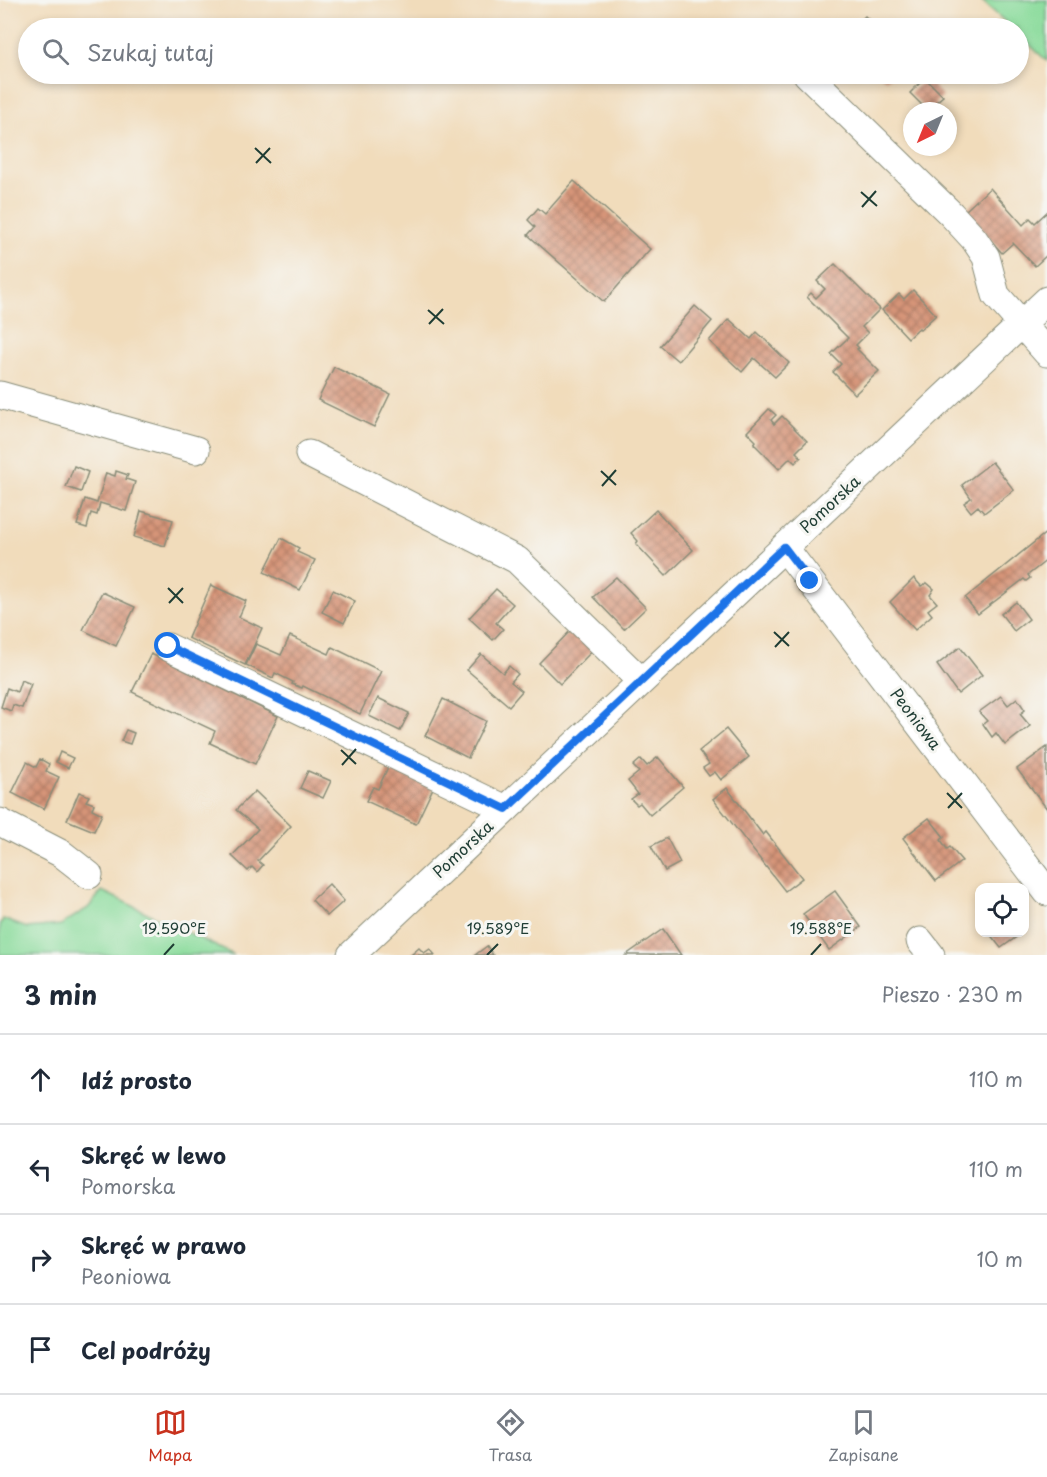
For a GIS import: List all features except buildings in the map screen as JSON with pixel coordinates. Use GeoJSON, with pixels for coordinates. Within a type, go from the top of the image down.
{"type":"FeatureCollection","features":[{"type":"Feature","properties":{"kind":"street"},"geometry":{"type":"LineString","coordinates":[[817,84],[974,239],[986,257],[996,295],[1047,352]]}},
{"type":"Feature","properties":{"kind":"street","name":"Pomorska"},"geometry":{"type":"LineString","coordinates":[[351,955],[1047,300]]}},
{"type":"Feature","properties":{"kind":"street"},"geometry":{"type":"LineString","coordinates":[[0,395],[196,450]]}},
{"type":"Feature","properties":{"kind":"street"},"geometry":{"type":"LineString","coordinates":[[309,454],[517,560],[641,681]]}},
{"type":"Feature","properties":{"kind":"street","name":"Peoniowa"},"geometry":{"type":"LineString","coordinates":[[784,547],[1047,892]]}},
{"type":"Feature","properties":{"kind":"street"},"geometry":{"type":"LineString","coordinates":[[168,646],[506,809]]}},
{"type":"Feature","properties":{"kind":"street"},"geometry":{"type":"LineString","coordinates":[[0,822],[62,854],[89,875]]}},
{"type":"Feature","properties":{"kind":"green space"},"geometry":{"type":"Polygon","coordinates":[[[981,0],[1047,0],[1047,61],[1029,44],[1029,18],[1001,18],[981,0]]]}},
{"type":"Feature","properties":{"kind":"green space"},"geometry":{"type":"Polygon","coordinates":[[[102,891],[234,955],[0,955],[0,925],[3,919],[27,928],[61,925],[88,908],[102,891]]]}},
{"type":"Feature","properties":{"kind":"route"},"geometry":{"type":"LineString","coordinates":[[168,646],[506,809],[784,547],[810,581]]}}]}
